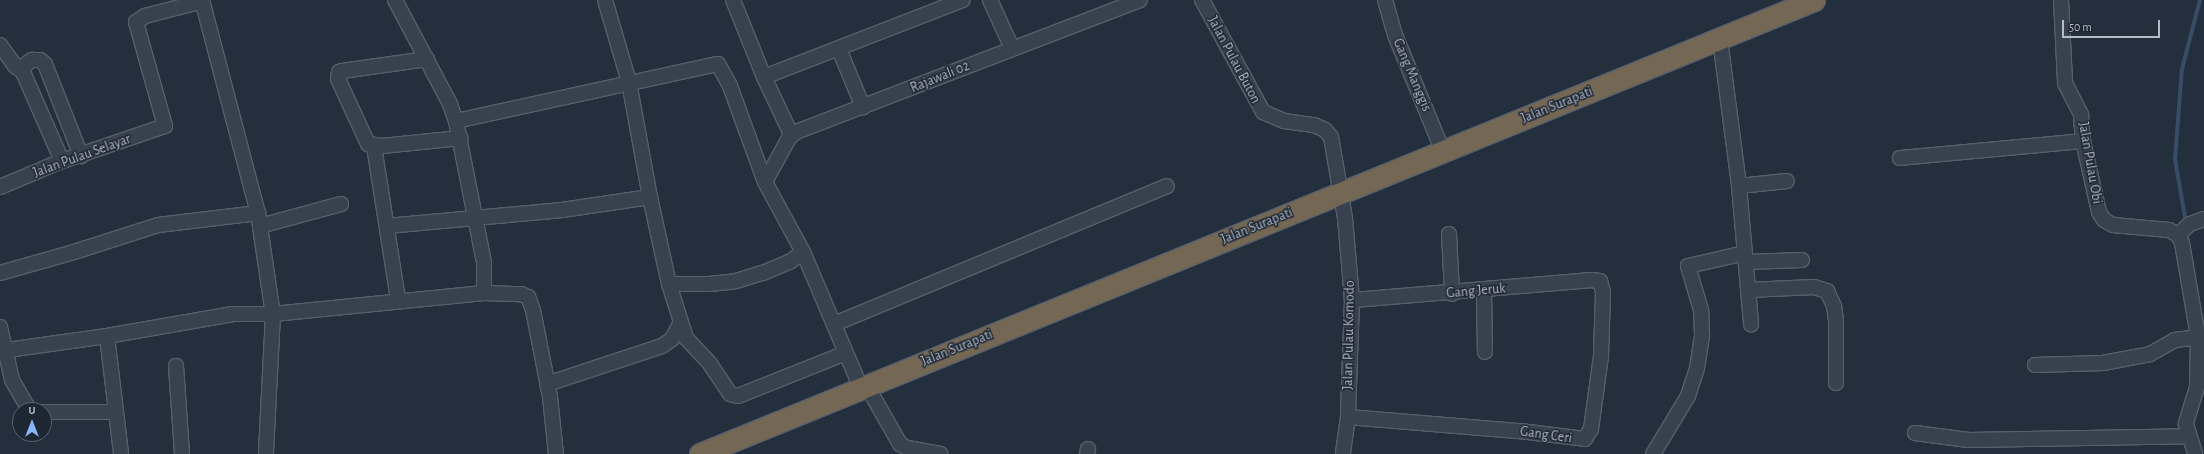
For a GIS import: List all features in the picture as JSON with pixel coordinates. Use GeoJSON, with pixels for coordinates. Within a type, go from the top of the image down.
{"type":"FeatureCollection","features":[{"type":"Feature","properties":{"kind":"highway","name":"Jalan Surapati"},"geometry":{"type":"LineString","coordinates":[[700,454],[1442,150],[1720,39],[1806,2]]}},
{"type":"Feature","properties":{"kind":"street"},"geometry":{"type":"LineString","coordinates":[[202,0],[259,219],[273,314],[266,454]]}},
{"type":"Feature","properties":{"kind":"street","name":"Jalan Pulau Selayar"},"geometry":{"type":"LineString","coordinates":[[0,187],[62,161],[81,156],[165,126],[136,22],[145,16],[202,0]]}},
{"type":"Feature","properties":{"kind":"street"},"geometry":{"type":"LineString","coordinates":[[395,0],[427,59],[456,121],[461,138],[484,263],[484,293]]}},
{"type":"Feature","properties":{"kind":"street"},"geometry":{"type":"LineString","coordinates":[[605,0],[629,82],[650,197],[669,284],[680,324],[686,338],[710,364],[730,394],[738,396],[846,353]]}},
{"type":"Feature","properties":{"kind":"street"},"geometry":{"type":"LineString","coordinates":[[733,0],[764,77],[791,134],[765,182]]}},
{"type":"Feature","properties":{"kind":"street"},"geometry":{"type":"LineString","coordinates":[[764,77],[963,0]]}},
{"type":"Feature","properties":{"kind":"street"},"geometry":{"type":"LineString","coordinates":[[990,0],[1012,48]]}},
{"type":"Feature","properties":{"kind":"street","name":"Rajawali 02"},"geometry":{"type":"LineString","coordinates":[[791,134],[1140,0]]}},
{"type":"Feature","properties":{"kind":"street","name":"Jalan Pulau Buton"},"geometry":{"type":"LineString","coordinates":[[1202,0],[1263,112],[1284,121],[1314,125],[1325,130],[1330,137],[1340,192]]}},
{"type":"Feature","properties":{"kind":"street","name":"Gang Manggis"},"geometry":{"type":"LineString","coordinates":[[1385,0],[1395,35],[1442,150]]}},
{"type":"Feature","properties":{"kind":"street","name":"Jalan Pulau Obi"},"geometry":{"type":"LineString","coordinates":[[2061,0],[2065,83],[2081,115],[2083,142],[2099,212],[2104,220],[2113,225],[2169,230],[2184,229]]}},
{"type":"Feature","properties":{"kind":"street"},"geometry":{"type":"LineString","coordinates":[[1720,39],[1739,186],[1751,324]]}},
{"type":"Feature","properties":{"kind":"street"},"geometry":{"type":"LineString","coordinates":[[0,45],[15,66],[23,72],[62,161]]}},
{"type":"Feature","properties":{"kind":"street"},"geometry":{"type":"LineString","coordinates":[[839,49],[863,107]]}},
{"type":"Feature","properties":{"kind":"street"},"geometry":{"type":"LineString","coordinates":[[427,59],[339,72],[338,79],[366,143],[374,146],[461,138]]}},
{"type":"Feature","properties":{"kind":"street"},"geometry":{"type":"LineString","coordinates":[[23,72],[25,65],[32,60],[40,60],[44,64],[81,156]]}},
{"type":"Feature","properties":{"kind":"street"},"geometry":{"type":"LineString","coordinates":[[456,121],[629,82],[718,64],[730,86],[765,182],[803,252],[846,353],[864,387],[900,444],[907,448],[940,454]]}},
{"type":"Feature","properties":{"kind":"street"},"geometry":{"type":"LineString","coordinates":[[1900,158],[2083,142]]}},
{"type":"Feature","properties":{"kind":"street"},"geometry":{"type":"LineString","coordinates":[[374,146],[398,300]]}},
{"type":"Feature","properties":{"kind":"street"},"geometry":{"type":"LineString","coordinates":[[1739,186],[1787,181]]}},
{"type":"Feature","properties":{"kind":"street"},"geometry":{"type":"LineString","coordinates":[[834,324],[1167,186]]}},
{"type":"Feature","properties":{"kind":"street","name":"Jalan Pulau Komodo"},"geometry":{"type":"LineString","coordinates":[[1340,192],[1352,300],[1348,417],[1343,454]]}},
{"type":"Feature","properties":{"kind":"street"},"geometry":{"type":"LineString","coordinates":[[387,226],[476,219],[650,197]]}},
{"type":"Feature","properties":{"kind":"street"},"geometry":{"type":"LineString","coordinates":[[0,273],[158,225],[259,219],[341,204]]}},
{"type":"Feature","properties":{"kind":"street"},"geometry":{"type":"LineString","coordinates":[[1915,433],[1970,440],[2195,443],[2186,424],[2197,387],[2200,345],[2184,229],[2204,219]]}},
{"type":"Feature","properties":{"kind":"street"},"geometry":{"type":"LineString","coordinates":[[1449,234],[1452,294]]}},
{"type":"Feature","properties":{"kind":"street"},"geometry":{"type":"LineString","coordinates":[[669,284],[709,284],[736,281],[763,274],[803,252]]}},
{"type":"Feature","properties":{"kind":"street"},"geometry":{"type":"LineString","coordinates":[[1653,454],[1688,396],[1697,368],[1702,335],[1701,310],[1688,266],[1745,258],[1802,260]]}},
{"type":"Feature","properties":{"kind":"street","name":"Gang Jeruk"},"geometry":{"type":"LineString","coordinates":[[1352,300],[1452,294],[1600,281]]}},
{"type":"Feature","properties":{"kind":"street","name":"Gang Ceri"},"geometry":{"type":"LineString","coordinates":[[1348,417],[1520,431],[1585,439],[1591,429],[1601,356],[1603,292],[1600,281]]}},
{"type":"Feature","properties":{"kind":"street"},"geometry":{"type":"LineString","coordinates":[[1748,290],[1814,287],[1827,290],[1834,306],[1836,321],[1836,383]]}},
{"type":"Feature","properties":{"kind":"street"},"geometry":{"type":"LineString","coordinates":[[1484,290],[1485,352]]}},
{"type":"Feature","properties":{"kind":"street"},"geometry":{"type":"LineString","coordinates":[[3,351],[107,336],[233,314],[273,314],[398,300],[484,293],[521,294],[528,297],[547,384],[556,454]]}},
{"type":"Feature","properties":{"kind":"street"},"geometry":{"type":"LineString","coordinates":[[547,384],[662,346],[672,339],[680,324]]}},
{"type":"Feature","properties":{"kind":"street"},"geometry":{"type":"LineString","coordinates":[[0,327],[3,351],[15,389],[24,402]]}},
{"type":"Feature","properties":{"kind":"street"},"geometry":{"type":"LineString","coordinates":[[107,336],[121,454]]}},
{"type":"Feature","properties":{"kind":"street"},"geometry":{"type":"LineString","coordinates":[[2035,365],[2103,363],[2150,354],[2175,340],[2200,345]]}},
{"type":"Feature","properties":{"kind":"street"},"geometry":{"type":"LineString","coordinates":[[176,366],[182,454]]}},
{"type":"Feature","properties":{"kind":"street"},"geometry":{"type":"LineString","coordinates":[[52,412],[115,412]]}},
{"type":"Feature","properties":{"kind":"waterway"},"geometry":{"type":"LineString","coordinates":[[2186,223],[2175,159],[2182,69],[2200,0]]}}]}
